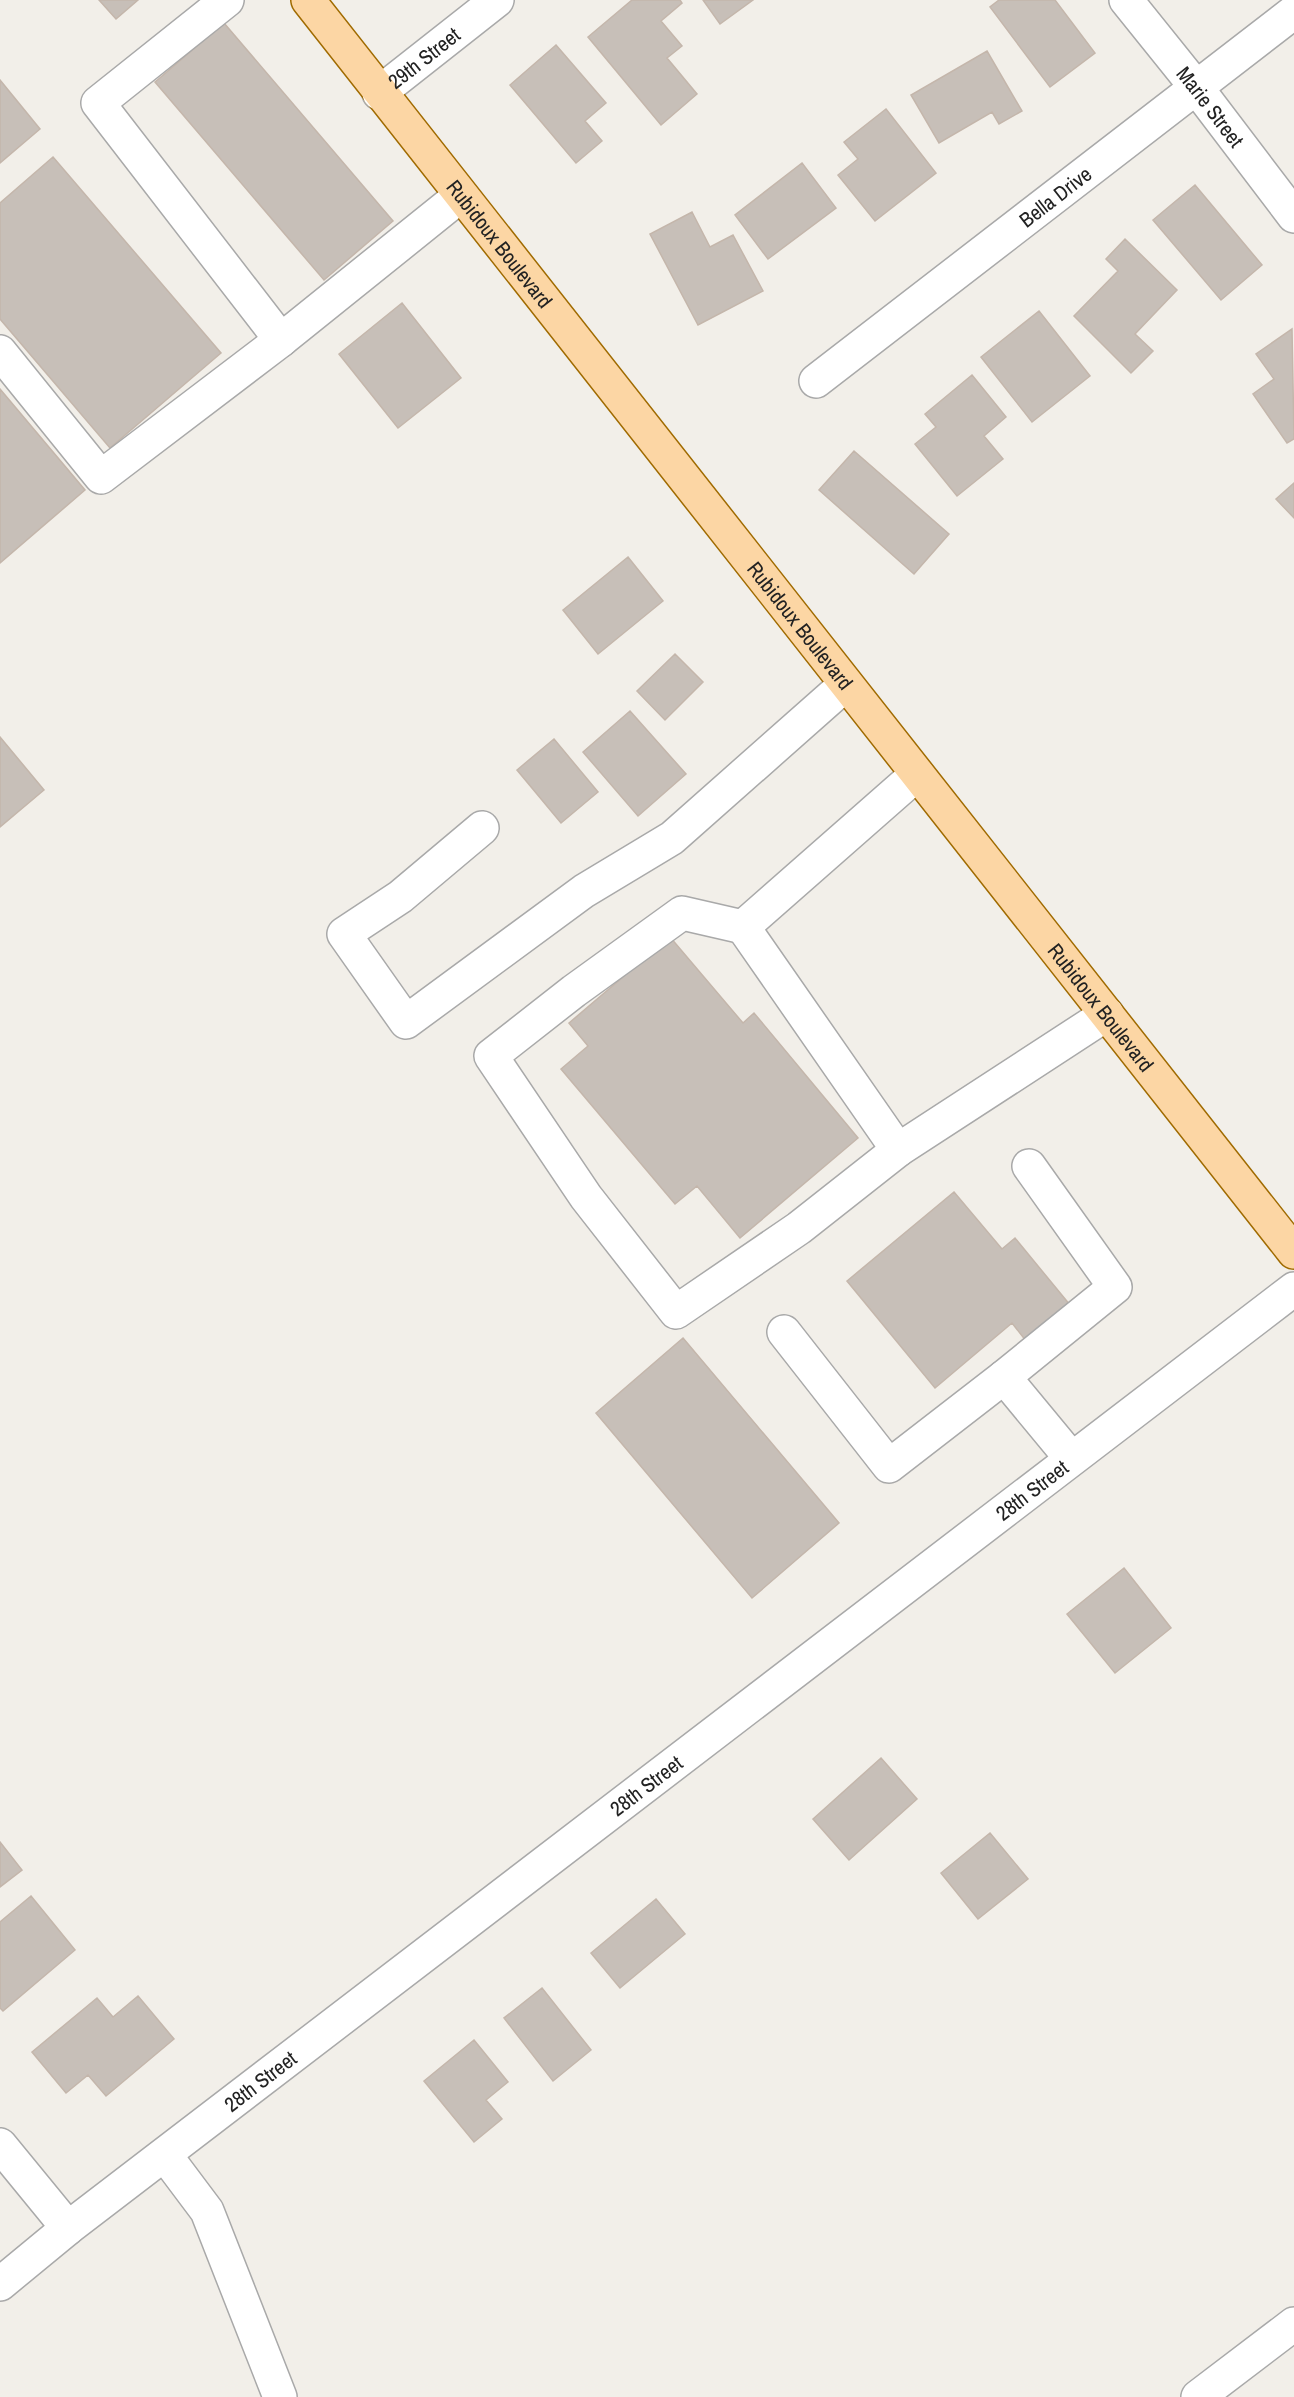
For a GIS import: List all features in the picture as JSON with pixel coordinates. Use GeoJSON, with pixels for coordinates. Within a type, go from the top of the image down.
{"type":"FeatureCollection","features":[{"type":"Feature","properties":{"kind":"main road","name":"Rubidoux Boulevard"},"geometry":{"type":"LineString","coordinates":[[308,0],[460,196],[1294,1252]]}},
{"type":"Feature","properties":{"kind":"street"},"geometry":{"type":"LineString","coordinates":[[227,0],[98,103],[281,340]]}},
{"type":"Feature","properties":{"kind":"street","name":"29th Street"},"geometry":{"type":"LineString","coordinates":[[379,93],[497,0]]}},
{"type":"Feature","properties":{"kind":"street","name":"Marie Street"},"geometry":{"type":"LineString","coordinates":[[1126,0],[1196,87],[1294,216]]}},
{"type":"Feature","properties":{"kind":"street","name":"Bella Drive"},"geometry":{"type":"LineString","coordinates":[[816,381],[1294,12]]}},
{"type":"Feature","properties":{"kind":"street"},"geometry":{"type":"LineString","coordinates":[[0,352],[102,477],[281,340],[460,196]]}},
{"type":"Feature","properties":{"kind":"street"},"geometry":{"type":"LineString","coordinates":[[482,828],[400,897],[344,934],[405,1022],[584,891],[672,838],[846,684]]}},
{"type":"Feature","properties":{"kind":"street"},"geometry":{"type":"LineString","coordinates":[[743,927],[918,774]]}},
{"type":"Feature","properties":{"kind":"street"},"geometry":{"type":"LineString","coordinates":[[898,1150],[743,927],[682,913],[574,991],[491,1056],[586,1197],[676,1312],[798,1228],[898,1150],[1107,1014]]}},
{"type":"Feature","properties":{"kind":"street"},"geometry":{"type":"LineString","coordinates":[[784,1332],[888,1466],[1004,1377],[1115,1287],[1029,1166]]}},
{"type":"Feature","properties":{"kind":"street","name":"28th Street"},"geometry":{"type":"LineString","coordinates":[[0,2284],[68,2228],[1294,1289]]}},
{"type":"Feature","properties":{"kind":"street"},"geometry":{"type":"LineString","coordinates":[[1004,1377],[1071,1458]]}},
{"type":"Feature","properties":{"kind":"street"},"geometry":{"type":"LineString","coordinates":[[0,2145],[68,2228]]}},
{"type":"Feature","properties":{"kind":"street"},"geometry":{"type":"LineString","coordinates":[[165,2154],[207,2211],[280,2397]]}},
{"type":"Feature","properties":{"kind":"street"},"geometry":{"type":"LineString","coordinates":[[1198,2397],[1294,2324]]}},
{"type":"Feature","properties":{"kind":"building"},"geometry":{"type":"Polygon","coordinates":[[[99,0],[138,0],[116,19],[99,0]]]}},
{"type":"Feature","properties":{"kind":"building"},"geometry":{"type":"Polygon","coordinates":[[[632,0],[680,0],[682,3],[661,21],[682,46],[667,58],[697,94],[661,125],[588,37],[632,0]]]}},
{"type":"Feature","properties":{"kind":"building"},"geometry":{"type":"Polygon","coordinates":[[[703,0],[753,0],[720,24],[703,0]]]}},
{"type":"Feature","properties":{"kind":"building"},"geometry":{"type":"Polygon","coordinates":[[[999,0],[1055,0],[1095,53],[1050,87],[990,7],[999,0]]]}},
{"type":"Feature","properties":{"kind":"building"},"geometry":{"type":"Polygon","coordinates":[[[224,23],[393,221],[324,280],[155,82],[224,23]]]}},
{"type":"Feature","properties":{"kind":"building"},"geometry":{"type":"Polygon","coordinates":[[[556,45],[606,103],[585,121],[602,141],[576,163],[510,85],[556,45]]]}},
{"type":"Feature","properties":{"kind":"building"},"geometry":{"type":"Polygon","coordinates":[[[987,51],[1022,111],[999,124],[992,112],[939,143],[911,95],[987,51]]]}},
{"type":"Feature","properties":{"kind":"building"},"geometry":{"type":"Polygon","coordinates":[[[0,80],[40,129],[0,163],[0,80]]]}},
{"type":"Feature","properties":{"kind":"building"},"geometry":{"type":"Polygon","coordinates":[[[886,109],[936,173],[875,221],[838,175],[858,159],[844,142],[886,109]]]}},
{"type":"Feature","properties":{"kind":"building"},"geometry":{"type":"Polygon","coordinates":[[[53,157],[221,353],[110,448],[0,319],[0,203],[53,157]]]}},
{"type":"Feature","properties":{"kind":"building"},"geometry":{"type":"Polygon","coordinates":[[[802,163],[836,208],[768,259],[735,215],[802,163]]]}},
{"type":"Feature","properties":{"kind":"building"},"geometry":{"type":"Polygon","coordinates":[[[1195,185],[1262,265],[1221,300],[1153,220],[1195,185]]]}},
{"type":"Feature","properties":{"kind":"building"},"geometry":{"type":"Polygon","coordinates":[[[692,212],[710,247],[733,235],[763,291],[698,325],[650,234],[692,212]]]}},
{"type":"Feature","properties":{"kind":"building"},"geometry":{"type":"Polygon","coordinates":[[[1125,239],[1177,290],[1135,334],[1153,351],[1131,373],[1074,316],[1118,271],[1106,259],[1125,239]]]}},
{"type":"Feature","properties":{"kind":"building"},"geometry":{"type":"Polygon","coordinates":[[[402,303],[461,378],[398,428],[339,354],[402,303]]]}},
{"type":"Feature","properties":{"kind":"building"},"geometry":{"type":"Polygon","coordinates":[[[1039,311],[1090,376],[1032,422],[981,357],[1039,311]]]}},
{"type":"Feature","properties":{"kind":"building"},"geometry":{"type":"Polygon","coordinates":[[[1292,329],[1294,439],[1287,443],[1253,394],[1274,379],[1256,354],[1292,329]]]}},
{"type":"Feature","properties":{"kind":"building"},"geometry":{"type":"Polygon","coordinates":[[[972,375],[1006,417],[984,436],[1003,459],[957,496],[915,444],[936,427],[925,414],[972,375]]]}},
{"type":"Feature","properties":{"kind":"building"},"geometry":{"type":"Polygon","coordinates":[[[0,389],[85,490],[0,563],[0,389]]]}},
{"type":"Feature","properties":{"kind":"building"},"geometry":{"type":"Polygon","coordinates":[[[854,451],[949,534],[914,574],[819,490],[854,451]]]}},
{"type":"Feature","properties":{"kind":"building"},"geometry":{"type":"Polygon","coordinates":[[[1294,483],[1294,518],[1276,499],[1294,483]]]}},
{"type":"Feature","properties":{"kind":"building"},"geometry":{"type":"Polygon","coordinates":[[[628,557],[663,601],[598,654],[563,610],[628,557]]]}},
{"type":"Feature","properties":{"kind":"building"},"geometry":{"type":"Polygon","coordinates":[[[675,654],[703,682],[665,720],[637,691],[675,654]]]}},
{"type":"Feature","properties":{"kind":"building"},"geometry":{"type":"Polygon","coordinates":[[[630,711],[686,774],[638,816],[583,752],[630,711]]]}},
{"type":"Feature","properties":{"kind":"building"},"geometry":{"type":"Polygon","coordinates":[[[0,737],[44,790],[0,827],[0,737]]]}},
{"type":"Feature","properties":{"kind":"building"},"geometry":{"type":"Polygon","coordinates":[[[554,739],[598,792],[561,823],[517,770],[554,739]]]}},
{"type":"Feature","properties":{"kind":"building"},"geometry":{"type":"Polygon","coordinates":[[[670,937],[743,1023],[754,1013],[858,1138],[740,1238],[697,1186],[675,1204],[561,1069],[588,1046],[569,1023],[670,937]]]}},
{"type":"Feature","properties":{"kind":"building"},"geometry":{"type":"Polygon","coordinates":[[[954,1192],[1002,1249],[1015,1238],[1070,1305],[1026,1341],[1012,1323],[935,1388],[847,1281],[954,1192]]]}},
{"type":"Feature","properties":{"kind":"building"},"geometry":{"type":"Polygon","coordinates":[[[683,1338],[839,1523],[752,1598],[596,1413],[683,1338]]]}},
{"type":"Feature","properties":{"kind":"building"},"geometry":{"type":"Polygon","coordinates":[[[1124,1568],[1171,1628],[1115,1673],[1067,1614],[1124,1568]]]}},
{"type":"Feature","properties":{"kind":"building"},"geometry":{"type":"Polygon","coordinates":[[[881,1758],[917,1799],[849,1860],[813,1819],[881,1758]]]}},
{"type":"Feature","properties":{"kind":"building"},"geometry":{"type":"Polygon","coordinates":[[[990,1833],[1028,1879],[978,1919],[941,1873],[990,1833]]]}},
{"type":"Feature","properties":{"kind":"building"},"geometry":{"type":"Polygon","coordinates":[[[0,1842],[22,1870],[0,1887],[0,1842]]]}},
{"type":"Feature","properties":{"kind":"building"},"geometry":{"type":"Polygon","coordinates":[[[31,1896],[75,1950],[3,2011],[0,2008],[0,1922],[31,1896]]]}},
{"type":"Feature","properties":{"kind":"building"},"geometry":{"type":"Polygon","coordinates":[[[656,1899],[685,1934],[620,1988],[591,1953],[656,1899]]]}},
{"type":"Feature","properties":{"kind":"building"},"geometry":{"type":"Polygon","coordinates":[[[542,1988],[591,2050],[553,2081],[504,2018],[542,1988]]]}},
{"type":"Feature","properties":{"kind":"building"},"geometry":{"type":"Polygon","coordinates":[[[138,1996],[174,2039],[106,2096],[88,2075],[66,2093],[32,2052],[97,1998],[113,2017],[138,1996]]]}},
{"type":"Feature","properties":{"kind":"building"},"geometry":{"type":"Polygon","coordinates":[[[474,2040],[508,2082],[486,2100],[502,2119],[474,2142],[424,2081],[474,2040]]]}}]}
